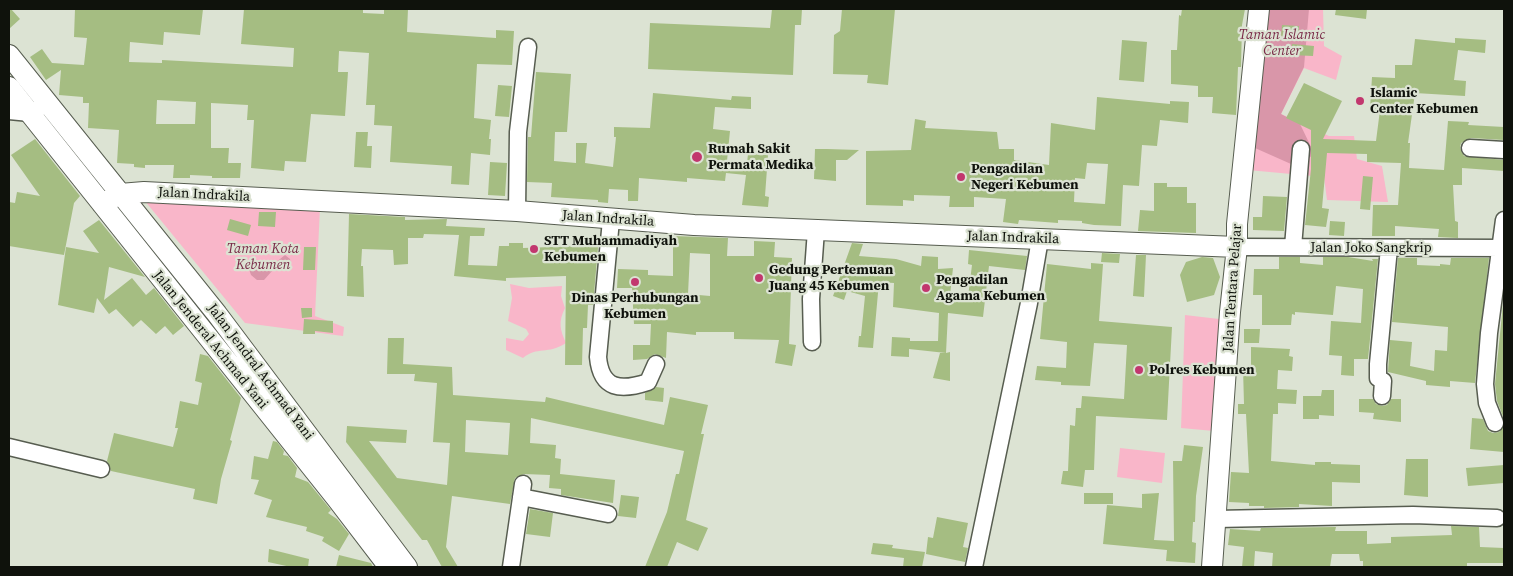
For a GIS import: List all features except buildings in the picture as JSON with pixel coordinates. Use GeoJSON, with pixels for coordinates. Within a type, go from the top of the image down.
{"type":"FeatureCollection","features":[{"type":"Feature","properties":{"kind":"main road","name":"Jalan Tentara Pelajar"},"geometry":{"type":"LineString","coordinates":[[1212,567],[1230,312],[1237,247],[1237,224],[1259,9]]}},
{"type":"Feature","properties":{"kind":"main road"},"geometry":{"type":"LineString","coordinates":[[9,55],[115,187]]}},
{"type":"Feature","properties":{"kind":"main road","name":"Jalan Jenderal Achmad Yani"},"geometry":{"type":"LineString","coordinates":[[9,87],[331,491],[389,567]]}},
{"type":"Feature","properties":{"kind":"main road","name":"Jalan Indrakila"},"geometry":{"type":"LineString","coordinates":[[102,204],[115,187],[144,192],[517,211],[612,220],[1237,247]]}},
{"type":"Feature","properties":{"kind":"main road","name":"Jalan Jendral Achmad Yani"},"geometry":{"type":"LineString","coordinates":[[115,187],[182,270],[407,567]]}},
{"type":"Feature","properties":{"kind":"main road"},"geometry":{"type":"LineString","coordinates":[[163,281],[182,270]]}},
{"type":"Feature","properties":{"kind":"street"},"geometry":{"type":"LineString","coordinates":[[517,211],[518,132],[528,48]]}},
{"type":"Feature","properties":{"kind":"street"},"geometry":{"type":"LineString","coordinates":[[9,111],[30,113],[48,103]]}},
{"type":"Feature","properties":{"kind":"street"},"geometry":{"type":"LineString","coordinates":[[1470,148],[1504,150]]}},
{"type":"Feature","properties":{"kind":"street"},"geometry":{"type":"LineString","coordinates":[[1293,247],[1301,149]]}},
{"type":"Feature","properties":{"kind":"street"},"geometry":{"type":"LineString","coordinates":[[612,220],[598,357],[599,369],[605,381],[618,387],[632,387],[648,382],[656,364]]}},
{"type":"Feature","properties":{"kind":"street"},"geometry":{"type":"LineString","coordinates":[[1495,423],[1487,403],[1485,384],[1489,333],[1503,248],[1504,220]]}},
{"type":"Feature","properties":{"kind":"street"},"geometry":{"type":"LineString","coordinates":[[812,342],[812,298],[816,230]]}},
{"type":"Feature","properties":{"kind":"street"},"geometry":{"type":"LineString","coordinates":[[974,567],[1029,303],[1040,239]]}},
{"type":"Feature","properties":{"kind":"street","name":"Jalan Joko Sangkrip"},"geometry":{"type":"LineString","coordinates":[[1237,247],[1503,248]]}},
{"type":"Feature","properties":{"kind":"street"},"geometry":{"type":"LineString","coordinates":[[1382,396],[1382,381],[1378,378],[1378,364],[1389,248]]}},
{"type":"Feature","properties":{"kind":"street"},"geometry":{"type":"LineString","coordinates":[[9,447],[101,469]]}},
{"type":"Feature","properties":{"kind":"street"},"geometry":{"type":"LineString","coordinates":[[511,567],[522,490],[608,514]]}},
{"type":"Feature","properties":{"kind":"street"},"geometry":{"type":"LineString","coordinates":[[1216,519],[1413,515],[1497,518]]}},
{"type":"Feature","properties":{"kind":"green space","name":"Taman Islamic Center"},"geometry":{"type":"Polygon","coordinates":[[[1251,9],[1323,9],[1324,46],[1342,56],[1336,80],[1304,68],[1281,114],[1329,136],[1354,136],[1357,159],[1382,166],[1388,202],[1327,200],[1324,177],[1237,169],[1251,9]]]}},
{"type":"Feature","properties":{"kind":"green space"},"geometry":{"type":"Polygon","coordinates":[[[1251,9],[1309,9],[1304,67],[1281,114],[1300,124],[1314,153],[1300,168],[1237,140],[1251,9]]]}},
{"type":"Feature","properties":{"kind":"green space","name":"Taman Kota Kebumen"},"geometry":{"type":"Polygon","coordinates":[[[140,195],[320,207],[315,316],[344,327],[343,336],[245,323],[140,195]]]}},
{"type":"Feature","properties":{"kind":"green space"},"geometry":{"type":"Polygon","coordinates":[[[285,255],[290,259],[291,267],[272,271],[264,280],[257,280],[251,275],[249,269],[253,266],[257,267],[259,263],[269,268],[285,255]]]}},
{"type":"Feature","properties":{"kind":"green space"},"geometry":{"type":"Polygon","coordinates":[[[510,284],[529,288],[562,286],[561,296],[565,308],[561,318],[561,326],[566,343],[554,349],[533,352],[523,358],[506,350],[506,338],[523,341],[529,334],[526,329],[508,321],[512,298],[510,284]]]}},
{"type":"Feature","properties":{"kind":"green space"},"geometry":{"type":"Polygon","coordinates":[[[1185,315],[1219,319],[1214,431],[1181,428],[1185,315]]]}},
{"type":"Feature","properties":{"kind":"green space"},"geometry":{"type":"Polygon","coordinates":[[[1120,448],[1165,453],[1162,483],[1117,477],[1120,448]]]}},
{"type":"Feature","properties":{"kind":"place","name":"Islamic Center Kebumen"},"geometry":{"type":"Point","coordinates":[1360,101]}},
{"type":"Feature","properties":{"kind":"place","name":"Rumah Sakit Permata Medika"},"geometry":{"type":"Point","coordinates":[697,157]}},
{"type":"Feature","properties":{"kind":"place","name":"Pengadilan Negeri Kebumen"},"geometry":{"type":"Point","coordinates":[961,177]}},
{"type":"Feature","properties":{"kind":"place","name":"STT Muhammadiyah Kebumen"},"geometry":{"type":"Point","coordinates":[534,249]}},
{"type":"Feature","properties":{"kind":"place","name":"Gedung Pertemuan Juang 45 Kebumen"},"geometry":{"type":"Point","coordinates":[759,278]}},
{"type":"Feature","properties":{"kind":"place","name":"Dinas Perhubungan Kebumen"},"geometry":{"type":"Point","coordinates":[635,282]}},
{"type":"Feature","properties":{"kind":"place","name":"Pengadilan Agama Kebumen"},"geometry":{"type":"Point","coordinates":[926,288]}},
{"type":"Feature","properties":{"kind":"place","name":"Polres Kebumen"},"geometry":{"type":"Point","coordinates":[1139,370]}}]}
